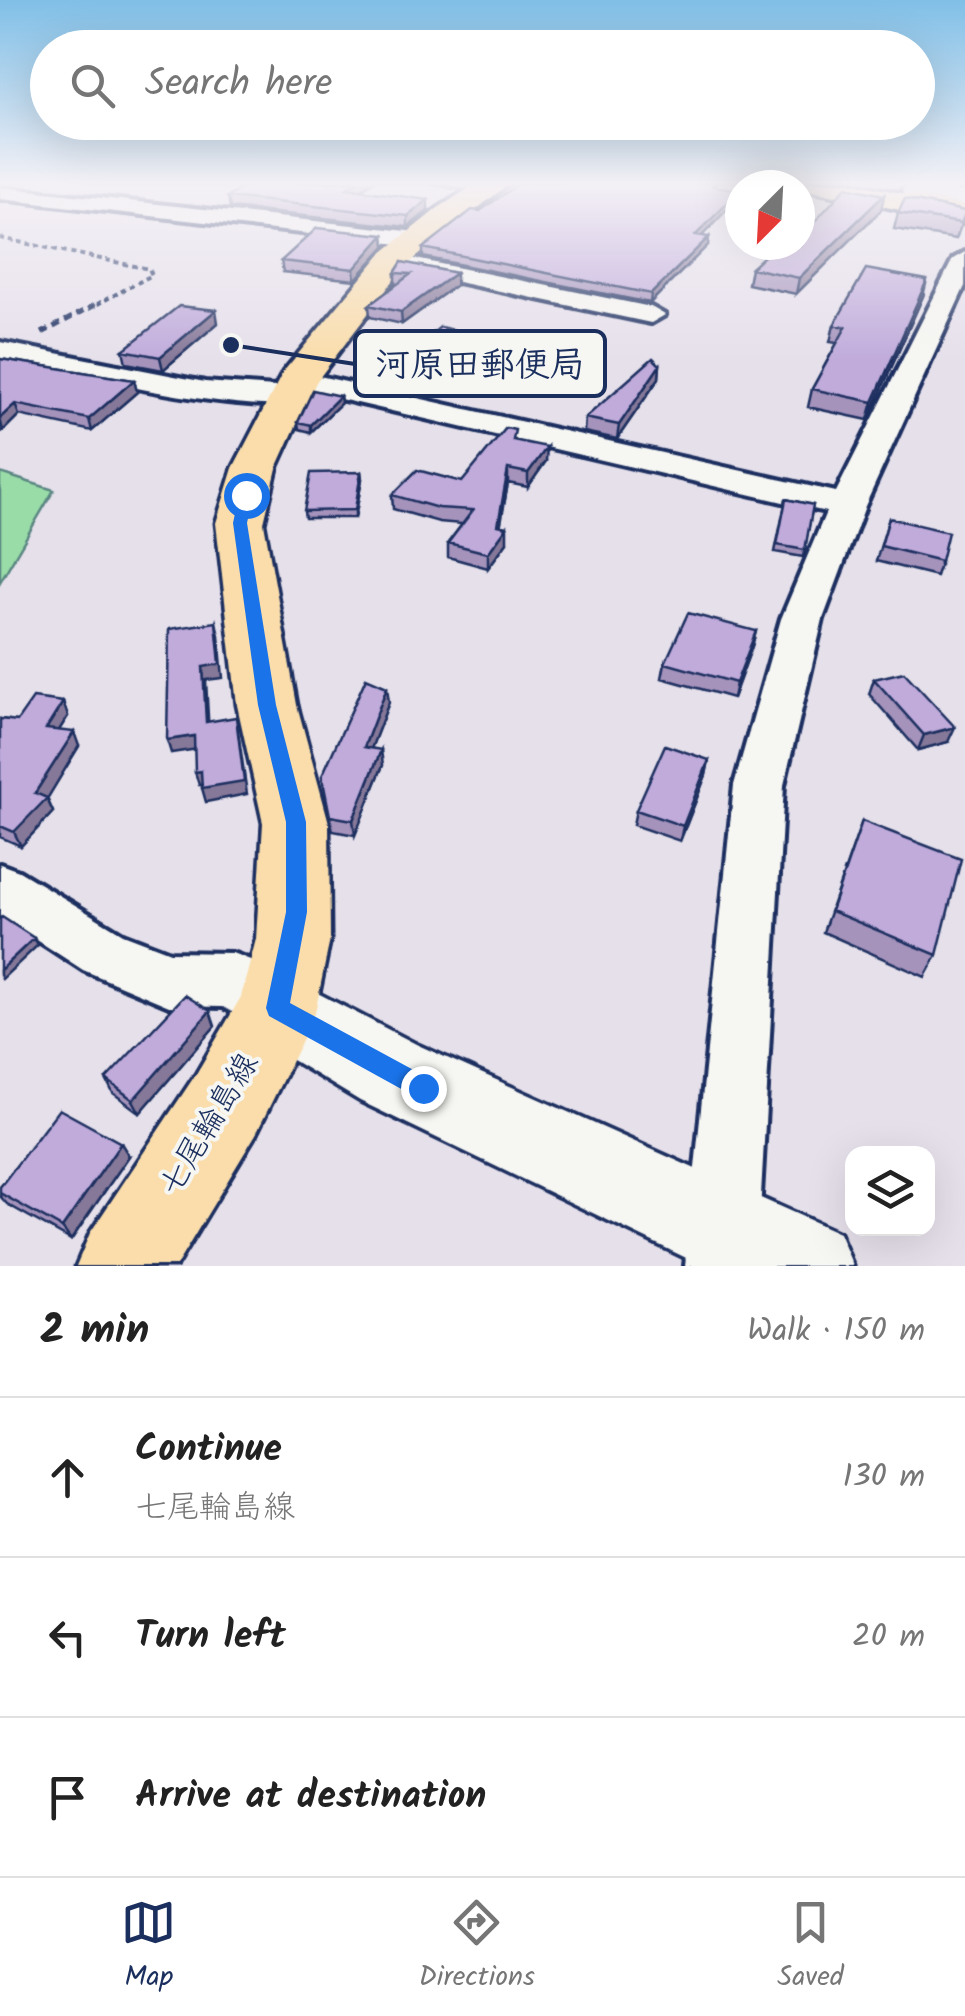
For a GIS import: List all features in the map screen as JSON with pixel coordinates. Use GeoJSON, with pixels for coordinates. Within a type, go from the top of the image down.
{"type":"FeatureCollection","features":[{"type":"Feature","properties":{"kind":"main road","name":"七尾輪島線"},"geometry":{"type":"LineString","coordinates":[[123,1266],[226,1104],[277,1008],[297,912],[296,822],[267,705],[240,523],[260,455],[292,389],[405,250],[417,241]]}},
{"type":"Feature","properties":{"kind":"street"},"geometry":{"type":"LineString","coordinates":[[343,241],[405,250],[650,315]]}},
{"type":"Feature","properties":{"kind":"street"},"geometry":{"type":"LineString","coordinates":[[723,1247],[759,785],[802,619],[847,506],[965,259]]}},
{"type":"Feature","properties":{"kind":"street"},"geometry":{"type":"LineString","coordinates":[[3,351],[205,392],[292,389],[561,437],[847,506]]}},
{"type":"Feature","properties":{"kind":"street"},"geometry":{"type":"LineString","coordinates":[[0,887],[103,952],[169,980],[232,980],[389,1073],[723,1247],[806,1266]]}},
{"type":"Feature","properties":{"kind":"path"},"geometry":{"type":"LineString","coordinates":[[3,351],[152,275],[149,269],[15,241]]}},
{"type":"Feature","properties":{"kind":"green space"},"geometry":{"type":"Polygon","coordinates":[[[0,473],[54,490],[0,582],[0,473]]]}},
{"type":"Feature","properties":{"kind":"building"},"geometry":{"type":"Polygon","coordinates":[[[303,241],[379,241],[354,269],[281,261],[303,241]]]}},
{"type":"Feature","properties":{"kind":"building"},"geometry":{"type":"Polygon","coordinates":[[[432,241],[705,241],[651,294],[423,248],[432,241]]]}},
{"type":"Feature","properties":{"kind":"building"},"geometry":{"type":"Polygon","coordinates":[[[815,241],[837,241],[799,278],[751,268],[760,260],[815,260],[815,241]]]}},
{"type":"Feature","properties":{"kind":"building"},"geometry":{"type":"Polygon","coordinates":[[[402,262],[456,273],[401,312],[369,305],[411,274],[395,273],[402,262]]]}},
{"type":"Feature","properties":{"kind":"building"},"geometry":{"type":"Polygon","coordinates":[[[866,269],[927,280],[873,402],[812,389],[846,327],[834,325],[866,269]]]}},
{"type":"Feature","properties":{"kind":"building"},"geometry":{"type":"Polygon","coordinates":[[[179,306],[216,310],[160,357],[123,350],[179,306]]]}},
{"type":"Feature","properties":{"kind":"building"},"geometry":{"type":"Polygon","coordinates":[[[440,327],[478,335],[451,359],[412,350],[440,327]]]}},
{"type":"Feature","properties":{"kind":"building"},"geometry":{"type":"Polygon","coordinates":[[[653,358],[660,365],[619,425],[585,418],[653,358]]]}},
{"type":"Feature","properties":{"kind":"building"},"geometry":{"type":"Polygon","coordinates":[[[0,359],[134,380],[89,419],[15,404],[0,418],[0,359]]]}},
{"type":"Feature","properties":{"kind":"building"},"geometry":{"type":"Polygon","coordinates":[[[313,390],[340,396],[311,425],[298,422],[313,390]]]}},
{"type":"Feature","properties":{"kind":"building"},"geometry":{"type":"Polygon","coordinates":[[[506,428],[515,430],[513,440],[547,447],[528,473],[508,469],[498,525],[507,527],[488,553],[448,543],[473,510],[438,508],[392,495],[417,470],[462,482],[506,428]]]}},
{"type":"Feature","properties":{"kind":"building"},"geometry":{"type":"Polygon","coordinates":[[[361,472],[355,510],[304,511],[311,473],[361,472]]]}},
{"type":"Feature","properties":{"kind":"building"},"geometry":{"type":"Polygon","coordinates":[[[786,499],[813,505],[805,550],[777,545],[786,499]]]}},
{"type":"Feature","properties":{"kind":"building"},"geometry":{"type":"Polygon","coordinates":[[[889,518],[948,532],[941,561],[881,546],[889,518]]]}},
{"type":"Feature","properties":{"kind":"building"},"geometry":{"type":"Polygon","coordinates":[[[688,613],[756,631],[736,683],[665,663],[688,613]]]}},
{"type":"Feature","properties":{"kind":"building"},"geometry":{"type":"Polygon","coordinates":[[[216,622],[220,664],[203,667],[206,722],[236,717],[244,781],[202,788],[201,771],[195,772],[194,736],[167,740],[169,629],[216,622]]]}},
{"type":"Feature","properties":{"kind":"building"},"geometry":{"type":"Polygon","coordinates":[[[904,672],[955,727],[924,735],[874,679],[904,672]]]}},
{"type":"Feature","properties":{"kind":"building"},"geometry":{"type":"Polygon","coordinates":[[[366,678],[387,687],[364,747],[381,750],[353,820],[330,816],[322,776],[366,678]]]}},
{"type":"Feature","properties":{"kind":"building"},"geometry":{"type":"Polygon","coordinates":[[[33,698],[63,702],[46,729],[74,732],[35,793],[47,798],[14,832],[0,826],[0,719],[17,721],[33,698]]]}},
{"type":"Feature","properties":{"kind":"building"},"geometry":{"type":"Polygon","coordinates":[[[665,745],[709,760],[683,826],[636,810],[665,745]]]}},
{"type":"Feature","properties":{"kind":"building"},"geometry":{"type":"Polygon","coordinates":[[[862,821],[961,859],[937,955],[831,911],[862,821]]]}},
{"type":"Feature","properties":{"kind":"building"},"geometry":{"type":"Polygon","coordinates":[[[0,919],[34,938],[0,970],[0,919]]]}},
{"type":"Feature","properties":{"kind":"building"},"geometry":{"type":"Polygon","coordinates":[[[185,995],[210,1011],[133,1100],[106,1079],[185,995]]]}},
{"type":"Feature","properties":{"kind":"building"},"geometry":{"type":"Polygon","coordinates":[[[59,1109],[121,1143],[62,1228],[0,1193],[0,1187],[59,1109]]]}},
{"type":"Feature","properties":{"kind":"place","name":"河原田郵便局"},"geometry":{"type":"Point","coordinates":[231,345]}},
{"type":"Feature","properties":{"kind":"route"},"geometry":{"type":"LineString","coordinates":[[246,495],[240,523],[267,705],[296,822],[297,912],[277,1008],[389,1073],[423,1088]]}}]}
